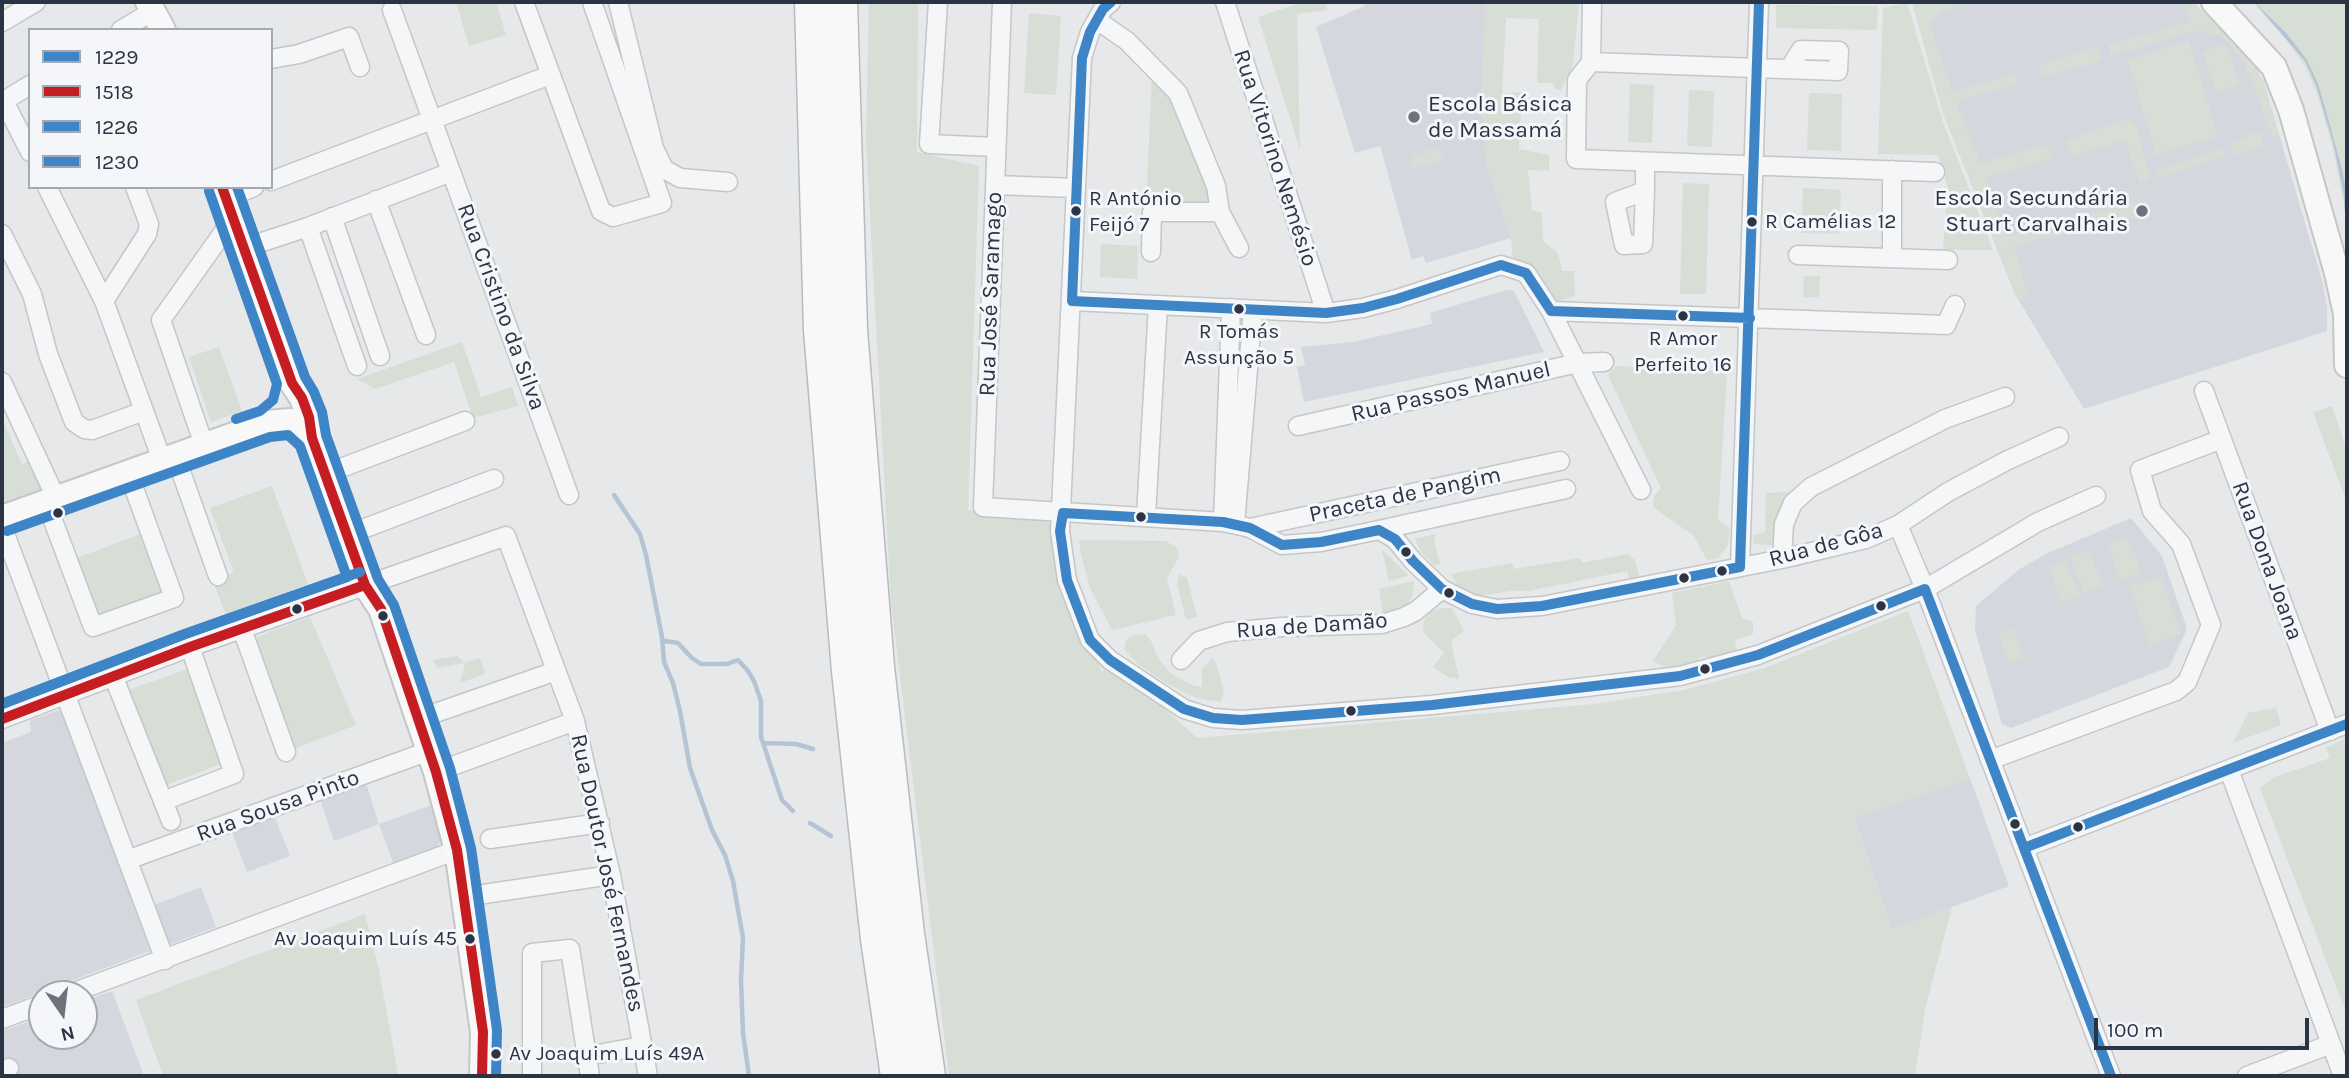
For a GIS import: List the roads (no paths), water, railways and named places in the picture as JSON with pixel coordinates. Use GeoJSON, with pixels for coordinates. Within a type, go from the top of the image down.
{"type":"FeatureCollection","features":[{"type":"Feature","properties":{"kind":"highway"},"geometry":{"type":"LineString","coordinates":[[811,2],[821,344],[848,671],[877,939],[897,1076]]}},
{"type":"Feature","properties":{"kind":"highway"},"geometry":{"type":"LineString","coordinates":[[841,2],[851,330],[877,654],[908,934],[929,1076]]}},
{"type":"Feature","properties":{"kind":"street"},"geometry":{"type":"LineString","coordinates":[[2,22],[36,2]]}},
{"type":"Feature","properties":{"kind":"street"},"geometry":{"type":"LineString","coordinates":[[524,2],[601,211],[613,217],[662,203],[592,2]]}},
{"type":"Feature","properties":{"kind":"street"},"geometry":{"type":"LineString","coordinates":[[618,2],[654,148],[664,169],[680,178],[728,182]]}},
{"type":"Feature","properties":{"kind":"street"},"geometry":{"type":"LineString","coordinates":[[938,2],[929,144],[995,147]]}},
{"type":"Feature","properties":{"kind":"street","name":"Rua José Saramago"},"geometry":{"type":"LineString","coordinates":[[1002,2],[983,507],[1063,513]]}},
{"type":"Feature","properties":{"kind":"street"},"geometry":{"type":"LineString","coordinates":[[1111,2],[1090,32],[1082,58],[1063,513],[1060,531],[1067,580],[1090,640],[1110,660],[1184,709],[1213,718],[1242,720],[1433,705],[1664,680],[1758,655],[1925,589],[2038,522],[2096,496]]}},
{"type":"Feature","properties":{"kind":"street","name":"Rua Vitorino Nemésio"},"geometry":{"type":"LineString","coordinates":[[1225,2],[1326,313]]}},
{"type":"Feature","properties":{"kind":"street"},"geometry":{"type":"LineString","coordinates":[[1592,2],[1591,62],[1577,80],[1576,159],[1935,172]]}},
{"type":"Feature","properties":{"kind":"street"},"geometry":{"type":"LineString","coordinates":[[1740,567],[1759,2]]}},
{"type":"Feature","properties":{"kind":"street"},"geometry":{"type":"LineString","coordinates":[[2214,2],[2274,67],[2291,110],[2313,180],[2346,314],[2347,365]]}},
{"type":"Feature","properties":{"kind":"street"},"geometry":{"type":"LineString","coordinates":[[2234,2],[2286,58],[2299,83],[2347,249]]}},
{"type":"Feature","properties":{"kind":"street","name":"Rua Cristino da Silva"},"geometry":{"type":"LineString","coordinates":[[392,10],[569,495]]}},
{"type":"Feature","properties":{"kind":"street"},"geometry":{"type":"LineString","coordinates":[[125,28],[156,14]]}},
{"type":"Feature","properties":{"kind":"street"},"geometry":{"type":"LineString","coordinates":[[1097,20],[1127,41],[1178,93],[1216,186],[1220,212],[1239,248]]}},
{"type":"Feature","properties":{"kind":"street"},"geometry":{"type":"LineString","coordinates":[[273,59],[299,54],[349,37],[360,67]]}},
{"type":"Feature","properties":{"kind":"street"},"geometry":{"type":"LineString","coordinates":[[1591,62],[1790,69]]}},
{"type":"Feature","properties":{"kind":"street"},"geometry":{"type":"LineString","coordinates":[[273,180],[550,75]]}},
{"type":"Feature","properties":{"kind":"street"},"geometry":{"type":"LineString","coordinates":[[28,86],[3,102],[28,148]]}},
{"type":"Feature","properties":{"kind":"street"},"geometry":{"type":"LineString","coordinates":[[1645,162],[1645,191]]}},
{"type":"Feature","properties":{"kind":"street"},"geometry":{"type":"LineString","coordinates":[[1892,170],[1892,258]]}},
{"type":"Feature","properties":{"kind":"street"},"geometry":{"type":"LineString","coordinates":[[244,248],[308,227],[451,172]]}},
{"type":"Feature","properties":{"kind":"street"},"geometry":{"type":"LineString","coordinates":[[995,185],[1076,188]]}},
{"type":"Feature","properties":{"kind":"street"},"geometry":{"type":"LineString","coordinates":[[48,189],[104,301],[144,411],[168,458],[218,576]]}},
{"type":"Feature","properties":{"kind":"street"},"geometry":{"type":"LineString","coordinates":[[104,301],[147,234],[149,224],[136,189]]}},
{"type":"Feature","properties":{"kind":"street"},"geometry":{"type":"LineString","coordinates":[[204,444],[161,320],[227,202],[250,189]]}},
{"type":"Feature","properties":{"kind":"street"},"geometry":{"type":"LineString","coordinates":[[376,200],[426,335]]}},
{"type":"Feature","properties":{"kind":"street"},"geometry":{"type":"LineString","coordinates":[[227,202],[292,383],[302,398],[312,439],[365,585],[381,609],[432,761],[457,850],[483,1032],[482,1076]]}},
{"type":"Feature","properties":{"kind":"street"},"geometry":{"type":"LineString","coordinates":[[1151,252],[1152,212],[1220,212]]}},
{"type":"Feature","properties":{"kind":"street"},"geometry":{"type":"LineString","coordinates":[[332,217],[380,356]]}},
{"type":"Feature","properties":{"kind":"street"},"geometry":{"type":"LineString","coordinates":[[308,227],[357,366]]}},
{"type":"Feature","properties":{"kind":"street"},"geometry":{"type":"LineString","coordinates":[[2,234],[32,294],[48,354],[74,422],[84,429],[92,430],[144,411]]}},
{"type":"Feature","properties":{"kind":"street"},"geometry":{"type":"LineString","coordinates":[[1798,255],[1948,260]]}},
{"type":"Feature","properties":{"kind":"street"},"geometry":{"type":"LineString","coordinates":[[1072,301],[1326,313],[1397,299],[1501,265],[1526,272],[1551,311],[1641,490]]}},
{"type":"Feature","properties":{"kind":"street"},"geometry":{"type":"LineString","coordinates":[[1146,516],[1158,305]]}},
{"type":"Feature","properties":{"kind":"street"},"geometry":{"type":"LineString","coordinates":[[1551,311],[1946,325],[1955,306]]}},
{"type":"Feature","properties":{"kind":"street"},"geometry":{"type":"LineString","coordinates":[[1231,309],[1236,525]]}},
{"type":"Feature","properties":{"kind":"street"},"geometry":{"type":"LineString","coordinates":[[1236,525],[1253,310]]}},
{"type":"Feature","properties":{"kind":"street","name":"Rua Passos Manuel"},"geometry":{"type":"LineString","coordinates":[[1298,426],[1578,363],[1604,362]]}},
{"type":"Feature","properties":{"kind":"street"},"geometry":{"type":"LineString","coordinates":[[2,382],[51,500],[93,627],[174,598],[128,472]]}},
{"type":"Feature","properties":{"kind":"street"},"geometry":{"type":"LineString","coordinates":[[267,423],[285,408],[292,383]]}},
{"type":"Feature","properties":{"kind":"street","name":"Rua Dona Joana"},"geometry":{"type":"LineString","coordinates":[[2204,391],[2339,728]]}},
{"type":"Feature","properties":{"kind":"street"},"geometry":{"type":"LineString","coordinates":[[1782,559],[1784,524],[1793,503],[1811,488],[1945,419],[2004,397]]}},
{"type":"Feature","properties":{"kind":"street"},"geometry":{"type":"LineString","coordinates":[[324,474],[465,421]]}},
{"type":"Feature","properties":{"kind":"street"},"geometry":{"type":"LineString","coordinates":[[2,518],[267,423],[296,423],[312,439]]}},
{"type":"Feature","properties":{"kind":"street","name":"Rua de Gôa"},"geometry":{"type":"LineString","coordinates":[[1379,530],[1395,539],[1442,589],[1472,604],[1497,608],[1542,606],[1782,559],[1866,539],[1898,525],[1948,492],[2008,460],[2059,437]]}},
{"type":"Feature","properties":{"kind":"street"},"geometry":{"type":"LineString","coordinates":[[1990,761],[2176,691],[2187,682],[2211,625],[2181,544],[2152,511],[2140,470],[2222,439]]}},
{"type":"Feature","properties":{"kind":"street","name":"Praceta de Pangim"},"geometry":{"type":"LineString","coordinates":[[1236,525],[1560,461]]}},
{"type":"Feature","properties":{"kind":"street"},"geometry":{"type":"LineString","coordinates":[[347,535],[494,479]]}},
{"type":"Feature","properties":{"kind":"street"},"geometry":{"type":"LineString","coordinates":[[1063,513],[1146,516],[1236,525],[1282,545],[1321,542],[1566,489]]}},
{"type":"Feature","properties":{"kind":"street"},"geometry":{"type":"LineString","coordinates":[[1898,525],[1925,589],[2111,1076]]}},
{"type":"Feature","properties":{"kind":"street"},"geometry":{"type":"LineString","coordinates":[[2,526],[164,960]]}},
{"type":"Feature","properties":{"kind":"street","name":"Rua Doutor José Fernandes"},"geometry":{"type":"LineString","coordinates":[[365,585],[506,536],[575,721],[611,875],[648,1076]]}},
{"type":"Feature","properties":{"kind":"street"},"geometry":{"type":"LineString","coordinates":[[2,719],[190,647],[365,585]]}},
{"type":"Feature","properties":{"kind":"street","name":"Rua de Damão"},"geometry":{"type":"LineString","coordinates":[[1181,660],[1199,641],[1227,632],[1282,626],[1382,624],[1416,611],[1442,589]]}},
{"type":"Feature","properties":{"kind":"street"},"geometry":{"type":"LineString","coordinates":[[242,629],[286,752]]}},
{"type":"Feature","properties":{"kind":"street"},"geometry":{"type":"LineString","coordinates":[[163,801],[234,774],[190,647]]}},
{"type":"Feature","properties":{"kind":"street"},"geometry":{"type":"LineString","coordinates":[[418,719],[556,671]]}},
{"type":"Feature","properties":{"kind":"street"},"geometry":{"type":"LineString","coordinates":[[114,678],[171,821]]}},
{"type":"Feature","properties":{"kind":"street","name":"Rua Sousa Pinto"},"geometry":{"type":"LineString","coordinates":[[127,860],[432,761],[575,721]]}},
{"type":"Feature","properties":{"kind":"street"},"geometry":{"type":"LineString","coordinates":[[2024,848],[2339,728]]}},
{"type":"Feature","properties":{"kind":"street"},"geometry":{"type":"LineString","coordinates":[[2230,770],[2343,1076]]}},
{"type":"Feature","properties":{"kind":"street"},"geometry":{"type":"LineString","coordinates":[[490,839],[600,823]]}},
{"type":"Feature","properties":{"kind":"street"},"geometry":{"type":"LineString","coordinates":[[98,984],[457,850]]}},
{"type":"Feature","properties":{"kind":"street"},"geometry":{"type":"LineString","coordinates":[[464,897],[611,875]]}},
{"type":"Feature","properties":{"kind":"street"},"geometry":{"type":"LineString","coordinates":[[531,1076],[532,953],[569,948],[590,1076]]}},
{"type":"Feature","properties":{"kind":"street"},"geometry":{"type":"LineString","coordinates":[[2,1019],[28,1009]]}},
{"type":"Feature","properties":{"kind":"street"},"geometry":{"type":"LineString","coordinates":[[2247,1076],[2331,1044]]}},
{"type":"Feature","properties":{"kind":"street"},"geometry":{"type":"LineString","coordinates":[[587,1056],[642,1046]]}},
{"type":"Feature","properties":{"kind":"water"},"geometry":{"type":"Polygon","coordinates":[[[2254,2],[2287,34],[2307,60],[2318,84],[2343,173],[2345,200],[2333,142],[2316,85],[2305,61],[2254,2]]]}},
{"type":"Feature","properties":{"kind":"waterway"},"geometry":{"type":"LineString","coordinates":[[2346,195],[2347,211]]}},
{"type":"Feature","properties":{"kind":"waterway"},"geometry":{"type":"LineString","coordinates":[[614,495],[640,534],[662,637],[664,662],[680,711],[690,768],[733,881],[743,938],[743,1033],[749,1076]]}},
{"type":"Feature","properties":{"kind":"waterway"},"geometry":{"type":"LineString","coordinates":[[665,641],[678,643],[701,664],[727,664],[738,660],[748,671],[761,701],[761,737],[782,800],[793,811]]}},
{"type":"Feature","properties":{"kind":"waterway"},"geometry":{"type":"LineString","coordinates":[[764,743],[796,744],[813,749]]}},
{"type":"Feature","properties":{"kind":"waterway"},"geometry":{"type":"LineString","coordinates":[[810,823],[831,836]]}},
{"type":"Feature","properties":{"kind":"place","name":"Escola Básica de Massamá"},"geometry":{"type":"Point","coordinates":[1414,117]}},
{"type":"Feature","properties":{"kind":"place","name":"R António Feijó 7"},"geometry":{"type":"Point","coordinates":[1076,211]}},
{"type":"Feature","properties":{"kind":"place","name":"Escola Secundária Stuart Carvalhais"},"geometry":{"type":"Point","coordinates":[2142,211]}},
{"type":"Feature","properties":{"kind":"place","name":"R Camélias 12"},"geometry":{"type":"Point","coordinates":[1752,222]}},
{"type":"Feature","properties":{"kind":"place","name":"R Tomás Assunção 5"},"geometry":{"type":"Point","coordinates":[1239,309]}},
{"type":"Feature","properties":{"kind":"place","name":"R Amor Perfeito 16"},"geometry":{"type":"Point","coordinates":[1683,316]}},
{"type":"Feature","properties":{"kind":"place","name":"Av Joaquim Luís 45"},"geometry":{"type":"Point","coordinates":[470,939]}},
{"type":"Feature","properties":{"kind":"place","name":"Av Joaquim Luís 49A"},"geometry":{"type":"Point","coordinates":[496,1054]}}]}
